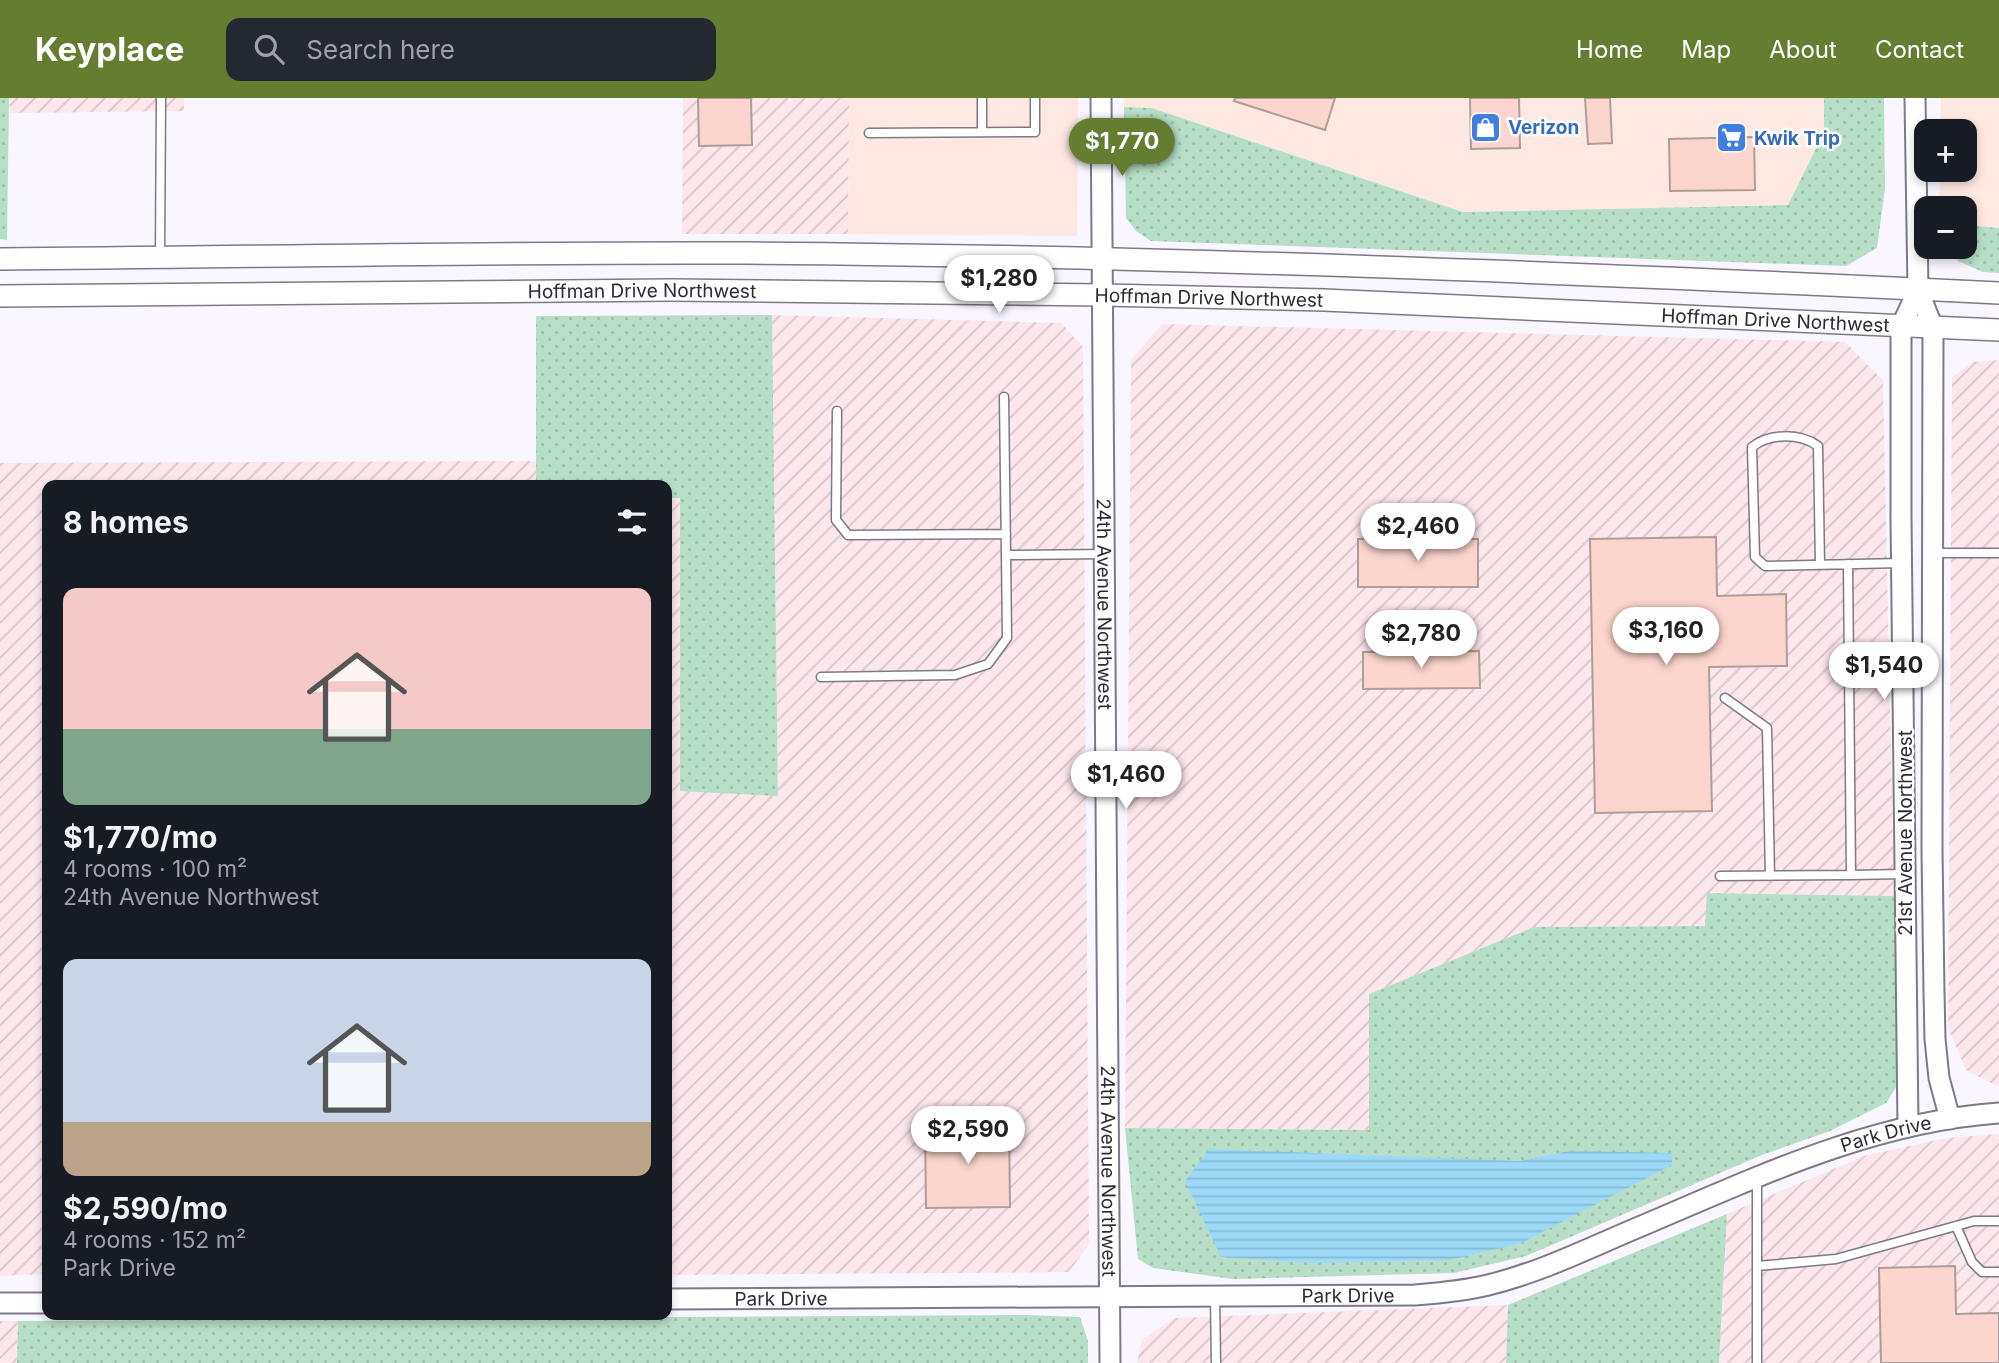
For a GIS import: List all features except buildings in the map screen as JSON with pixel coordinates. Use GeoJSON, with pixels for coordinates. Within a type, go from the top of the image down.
{"type":"FeatureCollection","features":[{"type":"Feature","properties":{"kind":"main road","name":"Hoffman Drive Northwest"},"geometry":{"type":"LineString","coordinates":[[0,259],[740,253],[1103,258],[1363,265],[1999,293]]}},
{"type":"Feature","properties":{"kind":"main road","name":"Hoffman Drive Northwest"},"geometry":{"type":"LineString","coordinates":[[0,296],[671,290],[1103,295],[1324,300],[1999,330]]}},
{"type":"Feature","properties":{"kind":"street","name":"24th Avenue Northwest"},"geometry":{"type":"LineString","coordinates":[[1101,98],[1110,1363]]}},
{"type":"Feature","properties":{"kind":"street","name":"21st Avenue Northwest"},"geometry":{"type":"LineString","coordinates":[[1915,98],[1917,290],[1933,328],[1932,850],[1935,1039],[1940,1078],[1950,1119]]}},
{"type":"Feature","properties":{"kind":"street","name":"21st Avenue Northwest"},"geometry":{"type":"LineString","coordinates":[[1908,1127],[1901,327],[1917,290]]}},
{"type":"Feature","properties":{"kind":"street","name":"Park Drive"},"geometry":{"type":"LineString","coordinates":[[672,1299],[1215,1297],[1415,1295],[1452,1292],[1489,1285],[1536,1270],[1757,1177],[1843,1144],[1908,1127],[1999,1113]]}},
{"type":"Feature","properties":{"kind":"street"},"geometry":{"type":"LineString","coordinates":[[0,1303],[42,1303]]}},
{"type":"Feature","properties":{"kind":"lane"},"geometry":{"type":"LineString","coordinates":[[160,258],[161,98]]}},
{"type":"Feature","properties":{"kind":"lane"},"geometry":{"type":"LineString","coordinates":[[982,98],[982,132]]}},
{"type":"Feature","properties":{"kind":"lane"},"geometry":{"type":"LineString","coordinates":[[869,133],[1035,132],[1035,98]]}},
{"type":"Feature","properties":{"kind":"lane"},"geometry":{"type":"LineString","coordinates":[[821,677],[955,675],[988,664],[1007,638],[1004,397]]}},
{"type":"Feature","properties":{"kind":"lane"},"geometry":{"type":"LineString","coordinates":[[837,411],[836,520],[848,535],[1006,534]]}},
{"type":"Feature","properties":{"kind":"lane"},"geometry":{"type":"LineString","coordinates":[[1820,565],[1818,446],[1806,437],[1763,438],[1752,447],[1755,557],[1765,566],[1820,565],[1902,562]]}},
{"type":"Feature","properties":{"kind":"lane"},"geometry":{"type":"LineString","coordinates":[[1932,553],[1999,553]]}},
{"type":"Feature","properties":{"kind":"lane"},"geometry":{"type":"LineString","coordinates":[[1006,555],[1104,554]]}},
{"type":"Feature","properties":{"kind":"lane"},"geometry":{"type":"LineString","coordinates":[[1849,564],[1851,875]]}},
{"type":"Feature","properties":{"kind":"lane"},"geometry":{"type":"LineString","coordinates":[[1726,698],[1767,727],[1770,876]]}},
{"type":"Feature","properties":{"kind":"lane"},"geometry":{"type":"LineString","coordinates":[[1720,876],[1905,874]]}},
{"type":"Feature","properties":{"kind":"lane"},"geometry":{"type":"LineString","coordinates":[[1757,1177],[1757,1363]]}},
{"type":"Feature","properties":{"kind":"lane"},"geometry":{"type":"LineString","coordinates":[[1757,1266],[1836,1259],[1974,1221],[1999,1221]]}},
{"type":"Feature","properties":{"kind":"lane"},"geometry":{"type":"LineString","coordinates":[[1956,1226],[1972,1262],[1982,1272],[1999,1272]]}},
{"type":"Feature","properties":{"kind":"lane"},"geometry":{"type":"LineString","coordinates":[[1215,1297],[1216,1363]]}},
{"type":"Feature","properties":{"kind":"shaded area"},"geometry":{"type":"Polygon","coordinates":[[[9,98],[184,98],[184,111],[10,113],[9,98]]]}},
{"type":"Feature","properties":{"kind":"shaded area"},"geometry":{"type":"Polygon","coordinates":[[[683,98],[849,98],[848,234],[682,234],[683,98]]]}},
{"type":"Feature","properties":{"kind":"shaded area"},"geometry":{"type":"Polygon","coordinates":[[[849,98],[1078,98],[1077,236],[848,234],[849,98]]]}},
{"type":"Feature","properties":{"kind":"shaded area"},"geometry":{"type":"Polygon","coordinates":[[[1124,98],[1824,98],[1824,132],[1788,205],[1463,212],[1152,108],[1124,107],[1124,98]]]}},
{"type":"Feature","properties":{"kind":"shaded area"},"geometry":{"type":"Polygon","coordinates":[[[1941,98],[1999,98],[1999,228],[1977,226],[1977,196],[1939,196],[1940,182],[1977,182],[1977,119],[1940,119],[1941,98]]]}},
{"type":"Feature","properties":{"kind":"shaded area"},"geometry":{"type":"Polygon","coordinates":[[[772,315],[1061,323],[1083,347],[1089,1244],[1069,1272],[672,1275],[672,498],[680,498],[778,795],[772,315]]]}},
{"type":"Feature","properties":{"kind":"shaded area"},"geometry":{"type":"Polygon","coordinates":[[[1162,324],[1845,342],[1883,380],[1894,896],[1707,893],[1706,926],[1534,927],[1369,994],[1369,1130],[1125,1128],[1131,360],[1162,324]]]}},
{"type":"Feature","properties":{"kind":"shaded area"},"geometry":{"type":"Polygon","coordinates":[[[1999,360],[1999,1087],[1966,1070],[1948,1027],[1952,377],[1974,362],[1999,360]]]}},
{"type":"Feature","properties":{"kind":"shaded area"},"geometry":{"type":"Polygon","coordinates":[[[536,461],[536,480],[42,480],[42,1274],[0,1276],[0,463],[536,461]]]}},
{"type":"Feature","properties":{"kind":"shaded area"},"geometry":{"type":"Polygon","coordinates":[[[1999,1134],[1999,1363],[1719,1363],[1727,1214],[1864,1156],[1946,1138],[1999,1134]]]}},
{"type":"Feature","properties":{"kind":"shaded area"},"geometry":{"type":"Polygon","coordinates":[[[1508,1305],[1506,1363],[1137,1363],[1142,1340],[1174,1318],[1508,1305]]]}},
{"type":"Feature","properties":{"kind":"shaded area"},"geometry":{"type":"Polygon","coordinates":[[[0,1321],[18,1321],[17,1363],[0,1363],[0,1321]]]}},
{"type":"Feature","properties":{"kind":"green space"},"geometry":{"type":"Polygon","coordinates":[[[0,98],[9,98],[7,240],[0,239],[0,98]]]}},
{"type":"Feature","properties":{"kind":"green space"},"geometry":{"type":"Polygon","coordinates":[[[1824,98],[1884,98],[1885,188],[1877,248],[1846,266],[1151,241],[1136,231],[1126,218],[1124,107],[1152,108],[1463,212],[1788,205],[1824,132],[1824,98]]]}},
{"type":"Feature","properties":{"kind":"green space"},"geometry":{"type":"Polygon","coordinates":[[[1977,226],[1999,228],[1999,273],[1983,272],[1957,259],[1977,259],[1977,226]]]}},
{"type":"Feature","properties":{"kind":"green space"},"geometry":{"type":"Polygon","coordinates":[[[772,315],[778,796],[680,791],[680,498],[672,498],[672,480],[536,480],[536,316],[772,315]]]}},
{"type":"Feature","properties":{"kind":"green space"},"geometry":{"type":"Polygon","coordinates":[[[1707,893],[1894,896],[1900,1081],[1886,1103],[1830,1131],[1762,1155],[1526,1256],[1454,1273],[1233,1279],[1153,1268],[1138,1259],[1125,1128],[1369,1130],[1369,994],[1534,927],[1705,926],[1707,893]]]}},
{"type":"Feature","properties":{"kind":"green space"},"geometry":{"type":"Polygon","coordinates":[[[1727,1214],[1719,1363],[1506,1363],[1508,1305],[1727,1214]]]}},
{"type":"Feature","properties":{"kind":"green space"},"geometry":{"type":"Polygon","coordinates":[[[672,1317],[1080,1317],[1088,1341],[1088,1363],[17,1363],[18,1321],[672,1320],[672,1317]]]}},
{"type":"Feature","properties":{"kind":"water"},"geometry":{"type":"Polygon","coordinates":[[[1209,1149],[1519,1161],[1570,1151],[1672,1153],[1672,1165],[1519,1244],[1449,1260],[1313,1263],[1221,1257],[1185,1181],[1209,1149]]]}},
{"type":"Feature","properties":{"kind":"place","name":"Verizon"},"geometry":{"type":"Point","coordinates":[1485,127]}},
{"type":"Feature","properties":{"kind":"place","name":"Kwik Trip"},"geometry":{"type":"Point","coordinates":[1731,138]}}]}
